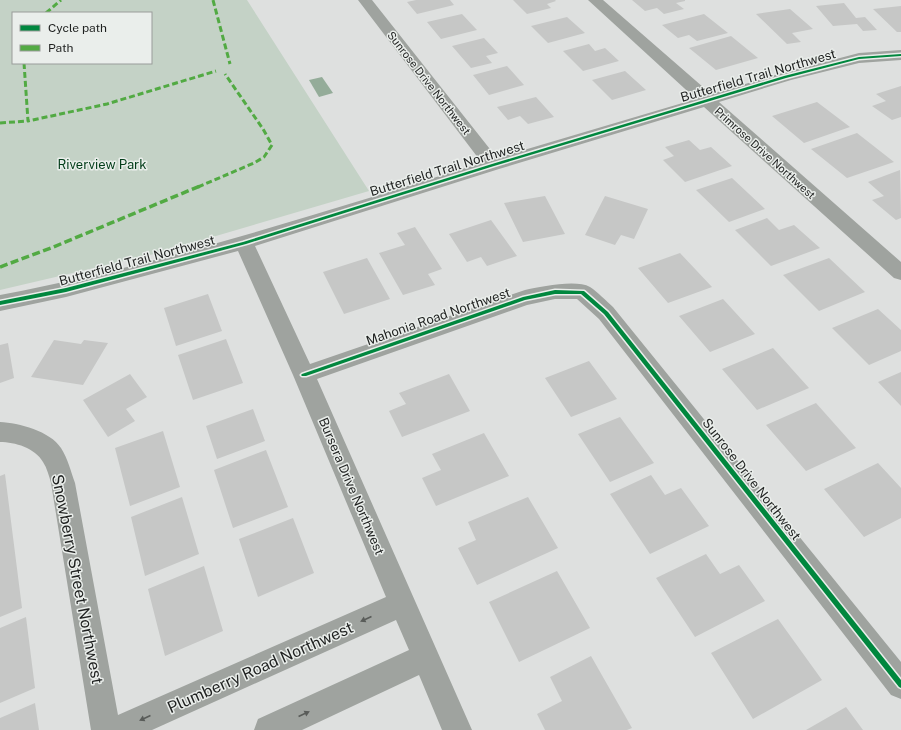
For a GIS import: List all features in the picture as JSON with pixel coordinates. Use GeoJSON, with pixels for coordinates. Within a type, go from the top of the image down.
{"type":"FeatureCollection","features":[{"type":"Feature","properties":{"kind":"street","name":"Sunrose Drive Northwest"},"geometry":{"type":"LineString","coordinates":[[366,0],[493,165]]}},
{"type":"Feature","properties":{"kind":"street","name":"Primrose Drive Northwest"},"geometry":{"type":"LineString","coordinates":[[595,0],[901,273]]}},
{"type":"Feature","properties":{"kind":"street","name":"Butterfield Trail Northwest"},"geometry":{"type":"LineString","coordinates":[[0,304],[66,290],[244,243],[493,165],[785,77],[859,58],[901,55]]}},
{"type":"Feature","properties":{"kind":"street","name":"Bursera Drive Northwest"},"geometry":{"type":"LineString","coordinates":[[244,243],[304,374],[457,730]]}},
{"type":"Feature","properties":{"kind":"street","name":"Mahonia Road Northwest"},"geometry":{"type":"LineString","coordinates":[[304,374],[525,298],[555,292],[582,292]]}},
{"type":"Feature","properties":{"kind":"street","name":"Sunrose Drive Northwest"},"geometry":{"type":"LineString","coordinates":[[582,292],[606,313],[901,685]]}},
{"type":"Feature","properties":{"kind":"street","name":"Snowberry Street Northwest"},"geometry":{"type":"LineString","coordinates":[[0,432],[6,432],[32,439],[52,455],[64,483],[106,730]]}},
{"type":"Feature","properties":{"kind":"street","name":"Plumberry Road Northwest"},"geometry":{"type":"LineString","coordinates":[[118,730],[402,604]]}},
{"type":"Feature","properties":{"kind":"street"},"geometry":{"type":"LineString","coordinates":[[269,730],[426,657]]}},
{"type":"Feature","properties":{"kind":"green space","name":"Riverview Park"},"geometry":{"type":"Polygon","coordinates":[[[0,0],[247,0],[369,191],[158,253],[0,290],[0,0]]]}},
{"type":"Feature","properties":{"kind":"shaded area"},"geometry":{"type":"Polygon","coordinates":[[[322,77],[333,93],[319,97],[309,80],[322,77]]]}},
{"type":"Feature","properties":{"kind":"building"},"geometry":{"type":"Polygon","coordinates":[[[416,0],[450,0],[454,5],[417,14],[407,2],[416,0]]]}},
{"type":"Feature","properties":{"kind":"building"},"geometry":{"type":"Polygon","coordinates":[[[513,0],[556,1],[547,4],[551,8],[527,14],[513,0]]]}},
{"type":"Feature","properties":{"kind":"building"},"geometry":{"type":"Polygon","coordinates":[[[632,0],[685,1],[676,3],[684,9],[664,14],[657,8],[645,11],[632,0]]]}},
{"type":"Feature","properties":{"kind":"building"},"geometry":{"type":"Polygon","coordinates":[[[844,3],[856,18],[865,17],[877,30],[863,31],[857,24],[833,26],[816,6],[844,3]]]}},
{"type":"Feature","properties":{"kind":"building"},"geometry":{"type":"Polygon","coordinates":[[[901,6],[901,32],[897,32],[873,9],[901,6]]]}},
{"type":"Feature","properties":{"kind":"building"},"geometry":{"type":"Polygon","coordinates":[[[790,9],[813,29],[792,33],[801,42],[787,44],[756,14],[790,9]]]}},
{"type":"Feature","properties":{"kind":"building"},"geometry":{"type":"Polygon","coordinates":[[[462,14],[477,30],[441,39],[427,22],[462,14]]]}},
{"type":"Feature","properties":{"kind":"building"},"geometry":{"type":"Polygon","coordinates":[[[704,14],[728,33],[697,41],[689,35],[678,38],[662,25],[704,14]]]}},
{"type":"Feature","properties":{"kind":"building"},"geometry":{"type":"Polygon","coordinates":[[[567,17],[585,33],[548,43],[531,26],[567,17]]]}},
{"type":"Feature","properties":{"kind":"building"},"geometry":{"type":"Polygon","coordinates":[[[731,36],[758,58],[716,70],[689,48],[731,36]]]}},
{"type":"Feature","properties":{"kind":"building"},"geometry":{"type":"Polygon","coordinates":[[[484,38],[498,53],[486,56],[492,63],[471,68],[452,46],[484,38]]]}},
{"type":"Feature","properties":{"kind":"building"},"geometry":{"type":"Polygon","coordinates":[[[589,44],[595,51],[605,48],[619,61],[583,71],[563,51],[589,44]]]}},
{"type":"Feature","properties":{"kind":"building"},"geometry":{"type":"Polygon","coordinates":[[[507,66],[524,85],[489,95],[473,75],[507,66]]]}},
{"type":"Feature","properties":{"kind":"building"},"geometry":{"type":"Polygon","coordinates":[[[625,71],[646,90],[612,100],[592,80],[625,71]]]}},
{"type":"Feature","properties":{"kind":"building"},"geometry":{"type":"Polygon","coordinates":[[[901,86],[901,117],[892,120],[872,106],[886,101],[876,94],[901,86]]]}},
{"type":"Feature","properties":{"kind":"building"},"geometry":{"type":"Polygon","coordinates":[[[536,97],[554,117],[528,124],[520,116],[508,120],[497,107],[536,97]]]}},
{"type":"Feature","properties":{"kind":"building"},"geometry":{"type":"Polygon","coordinates":[[[817,102],[850,127],[804,143],[772,116],[817,102]]]}},
{"type":"Feature","properties":{"kind":"building"},"geometry":{"type":"Polygon","coordinates":[[[857,133],[894,162],[847,178],[811,149],[857,133]]]}},
{"type":"Feature","properties":{"kind":"building"},"geometry":{"type":"Polygon","coordinates":[[[689,140],[700,150],[711,147],[732,166],[685,182],[663,160],[674,156],[665,147],[689,140]]]}},
{"type":"Feature","properties":{"kind":"building"},"geometry":{"type":"Polygon","coordinates":[[[900,170],[901,218],[896,220],[872,200],[884,196],[868,182],[900,170]]]}},
{"type":"Feature","properties":{"kind":"building"},"geometry":{"type":"Polygon","coordinates":[[[732,178],[765,209],[729,222],[696,190],[732,178]]]}},
{"type":"Feature","properties":{"kind":"building"},"geometry":{"type":"Polygon","coordinates":[[[545,196],[565,234],[523,242],[504,203],[545,196]]]}},
{"type":"Feature","properties":{"kind":"building"},"geometry":{"type":"Polygon","coordinates":[[[605,196],[648,209],[634,239],[621,235],[615,245],[585,235],[605,196]]]}},
{"type":"Feature","properties":{"kind":"building"},"geometry":{"type":"Polygon","coordinates":[[[767,218],[779,230],[794,225],[820,248],[771,266],[735,230],[767,218]]]}},
{"type":"Feature","properties":{"kind":"building"},"geometry":{"type":"Polygon","coordinates":[[[491,220],[517,256],[487,266],[481,257],[467,262],[449,234],[491,220]]]}},
{"type":"Feature","properties":{"kind":"building"},"geometry":{"type":"Polygon","coordinates":[[[415,227],[442,269],[428,274],[435,285],[403,295],[379,253],[405,245],[397,233],[415,227]]]}},
{"type":"Feature","properties":{"kind":"building"},"geometry":{"type":"Polygon","coordinates":[[[680,253],[712,287],[668,303],[638,268],[680,253]]]}},
{"type":"Feature","properties":{"kind":"building"},"geometry":{"type":"Polygon","coordinates":[[[367,258],[390,299],[344,314],[323,272],[367,258]]]}},
{"type":"Feature","properties":{"kind":"building"},"geometry":{"type":"Polygon","coordinates":[[[829,258],[865,292],[819,311],[783,275],[829,258]]]}},
{"type":"Feature","properties":{"kind":"building"},"geometry":{"type":"Polygon","coordinates":[[[208,294],[222,331],[176,346],[164,308],[208,294]]]}},
{"type":"Feature","properties":{"kind":"building"},"geometry":{"type":"Polygon","coordinates":[[[723,299],[755,334],[710,352],[679,316],[723,299]]]}},
{"type":"Feature","properties":{"kind":"building"},"geometry":{"type":"Polygon","coordinates":[[[878,309],[901,330],[901,351],[869,365],[832,328],[878,309]]]}},
{"type":"Feature","properties":{"kind":"building"},"geometry":{"type":"Polygon","coordinates":[[[226,339],[243,383],[193,400],[178,355],[226,339]]]}},
{"type":"Feature","properties":{"kind":"building"},"geometry":{"type":"Polygon","coordinates":[[[54,340],[81,344],[84,340],[108,343],[83,385],[31,377],[54,340]]]}},
{"type":"Feature","properties":{"kind":"building"},"geometry":{"type":"Polygon","coordinates":[[[8,343],[14,378],[0,383],[0,345],[8,343]]]}},
{"type":"Feature","properties":{"kind":"building"},"geometry":{"type":"Polygon","coordinates":[[[773,348],[809,388],[757,410],[722,369],[773,348]]]}},
{"type":"Feature","properties":{"kind":"building"},"geometry":{"type":"Polygon","coordinates":[[[589,361],[617,399],[571,417],[545,378],[589,361]]]}},
{"type":"Feature","properties":{"kind":"building"},"geometry":{"type":"Polygon","coordinates":[[[901,372],[901,406],[878,382],[901,372]]]}},
{"type":"Feature","properties":{"kind":"building"},"geometry":{"type":"Polygon","coordinates":[[[130,374],[147,397],[126,409],[135,421],[108,437],[83,400],[130,374]]]}},
{"type":"Feature","properties":{"kind":"building"},"geometry":{"type":"Polygon","coordinates":[[[449,374],[470,411],[402,437],[389,411],[406,404],[399,393],[449,374]]]}},
{"type":"Feature","properties":{"kind":"building"},"geometry":{"type":"Polygon","coordinates":[[[816,403],[856,448],[806,471],[766,425],[816,403]]]}},
{"type":"Feature","properties":{"kind":"building"},"geometry":{"type":"Polygon","coordinates":[[[253,409],[265,441],[217,459],[206,426],[253,409]]]}},
{"type":"Feature","properties":{"kind":"building"},"geometry":{"type":"Polygon","coordinates":[[[620,417],[654,463],[610,482],[578,434],[620,417]]]}},
{"type":"Feature","properties":{"kind":"building"},"geometry":{"type":"Polygon","coordinates":[[[163,431],[180,487],[130,506],[115,448],[163,431]]]}},
{"type":"Feature","properties":{"kind":"building"},"geometry":{"type":"Polygon","coordinates":[[[484,433],[509,476],[436,506],[422,478],[441,470],[432,454],[484,433]]]}},
{"type":"Feature","properties":{"kind":"building"},"geometry":{"type":"Polygon","coordinates":[[[266,450],[288,507],[233,528],[214,470],[266,450]]]}},
{"type":"Feature","properties":{"kind":"building"},"geometry":{"type":"Polygon","coordinates":[[[878,463],[901,488],[901,518],[864,537],[824,489],[878,463]]]}},
{"type":"Feature","properties":{"kind":"building"},"geometry":{"type":"Polygon","coordinates":[[[5,474],[22,608],[0,617],[0,476],[5,474]]]}},
{"type":"Feature","properties":{"kind":"building"},"geometry":{"type":"Polygon","coordinates":[[[651,475],[665,495],[681,488],[709,526],[650,554],[610,494],[651,475]]]}},
{"type":"Feature","properties":{"kind":"building"},"geometry":{"type":"Polygon","coordinates":[[[182,497],[199,554],[145,576],[131,517],[182,497]]]}},
{"type":"Feature","properties":{"kind":"building"},"geometry":{"type":"Polygon","coordinates":[[[528,497],[558,548],[477,585],[458,548],[476,540],[468,522],[528,497]]]}},
{"type":"Feature","properties":{"kind":"building"},"geometry":{"type":"Polygon","coordinates":[[[293,518],[314,573],[258,597],[239,539],[293,518]]]}},
{"type":"Feature","properties":{"kind":"building"},"geometry":{"type":"Polygon","coordinates":[[[706,554],[720,574],[739,565],[765,601],[695,637],[656,578],[706,554]]]}},
{"type":"Feature","properties":{"kind":"building"},"geometry":{"type":"Polygon","coordinates":[[[204,566],[223,631],[165,656],[148,589],[204,566]]]}},
{"type":"Feature","properties":{"kind":"building"},"geometry":{"type":"Polygon","coordinates":[[[557,571],[590,628],[519,662],[489,602],[557,571]]]}},
{"type":"Feature","properties":{"kind":"building"},"geometry":{"type":"Polygon","coordinates":[[[26,617],[35,688],[0,703],[0,628],[26,617]]]}},
{"type":"Feature","properties":{"kind":"building"},"geometry":{"type":"Polygon","coordinates":[[[778,619],[822,680],[753,719],[711,653],[778,619]]]}},
{"type":"Feature","properties":{"kind":"building"},"geometry":{"type":"Polygon","coordinates":[[[591,656],[632,728],[627,730],[545,730],[537,714],[562,701],[550,677],[591,656]]]}},
{"type":"Feature","properties":{"kind":"building"},"geometry":{"type":"Polygon","coordinates":[[[35,703],[39,730],[0,730],[0,718],[35,703]]]}},
{"type":"Feature","properties":{"kind":"building"},"geometry":{"type":"Polygon","coordinates":[[[846,707],[863,730],[806,730],[846,707]]]}},
{"type":"Feature","properties":{"kind":"marked path"},"geometry":{"type":"LineString","coordinates":[[47,12],[61,0]]}},
{"type":"Feature","properties":{"kind":"marked path"},"geometry":{"type":"LineString","coordinates":[[213,0],[230,64]]}},
{"type":"Feature","properties":{"kind":"marked path"},"geometry":{"type":"LineString","coordinates":[[24,64],[28,121],[107,104],[216,71]]}},
{"type":"Feature","properties":{"kind":"marked path"},"geometry":{"type":"LineString","coordinates":[[0,267],[51,248],[254,163],[264,157],[272,145],[263,129],[225,74]]}},
{"type":"Feature","properties":{"kind":"marked path"},"geometry":{"type":"LineString","coordinates":[[0,123],[28,121]]}},
{"type":"Feature","properties":{"kind":"cycle path"},"geometry":{"type":"LineString","coordinates":[[0,303],[66,290],[244,243],[493,165],[785,77],[859,58],[901,55]]}},
{"type":"Feature","properties":{"kind":"cycle path"},"geometry":{"type":"LineString","coordinates":[[304,375],[525,298],[555,292],[582,292],[606,313],[901,685]]}}]}
